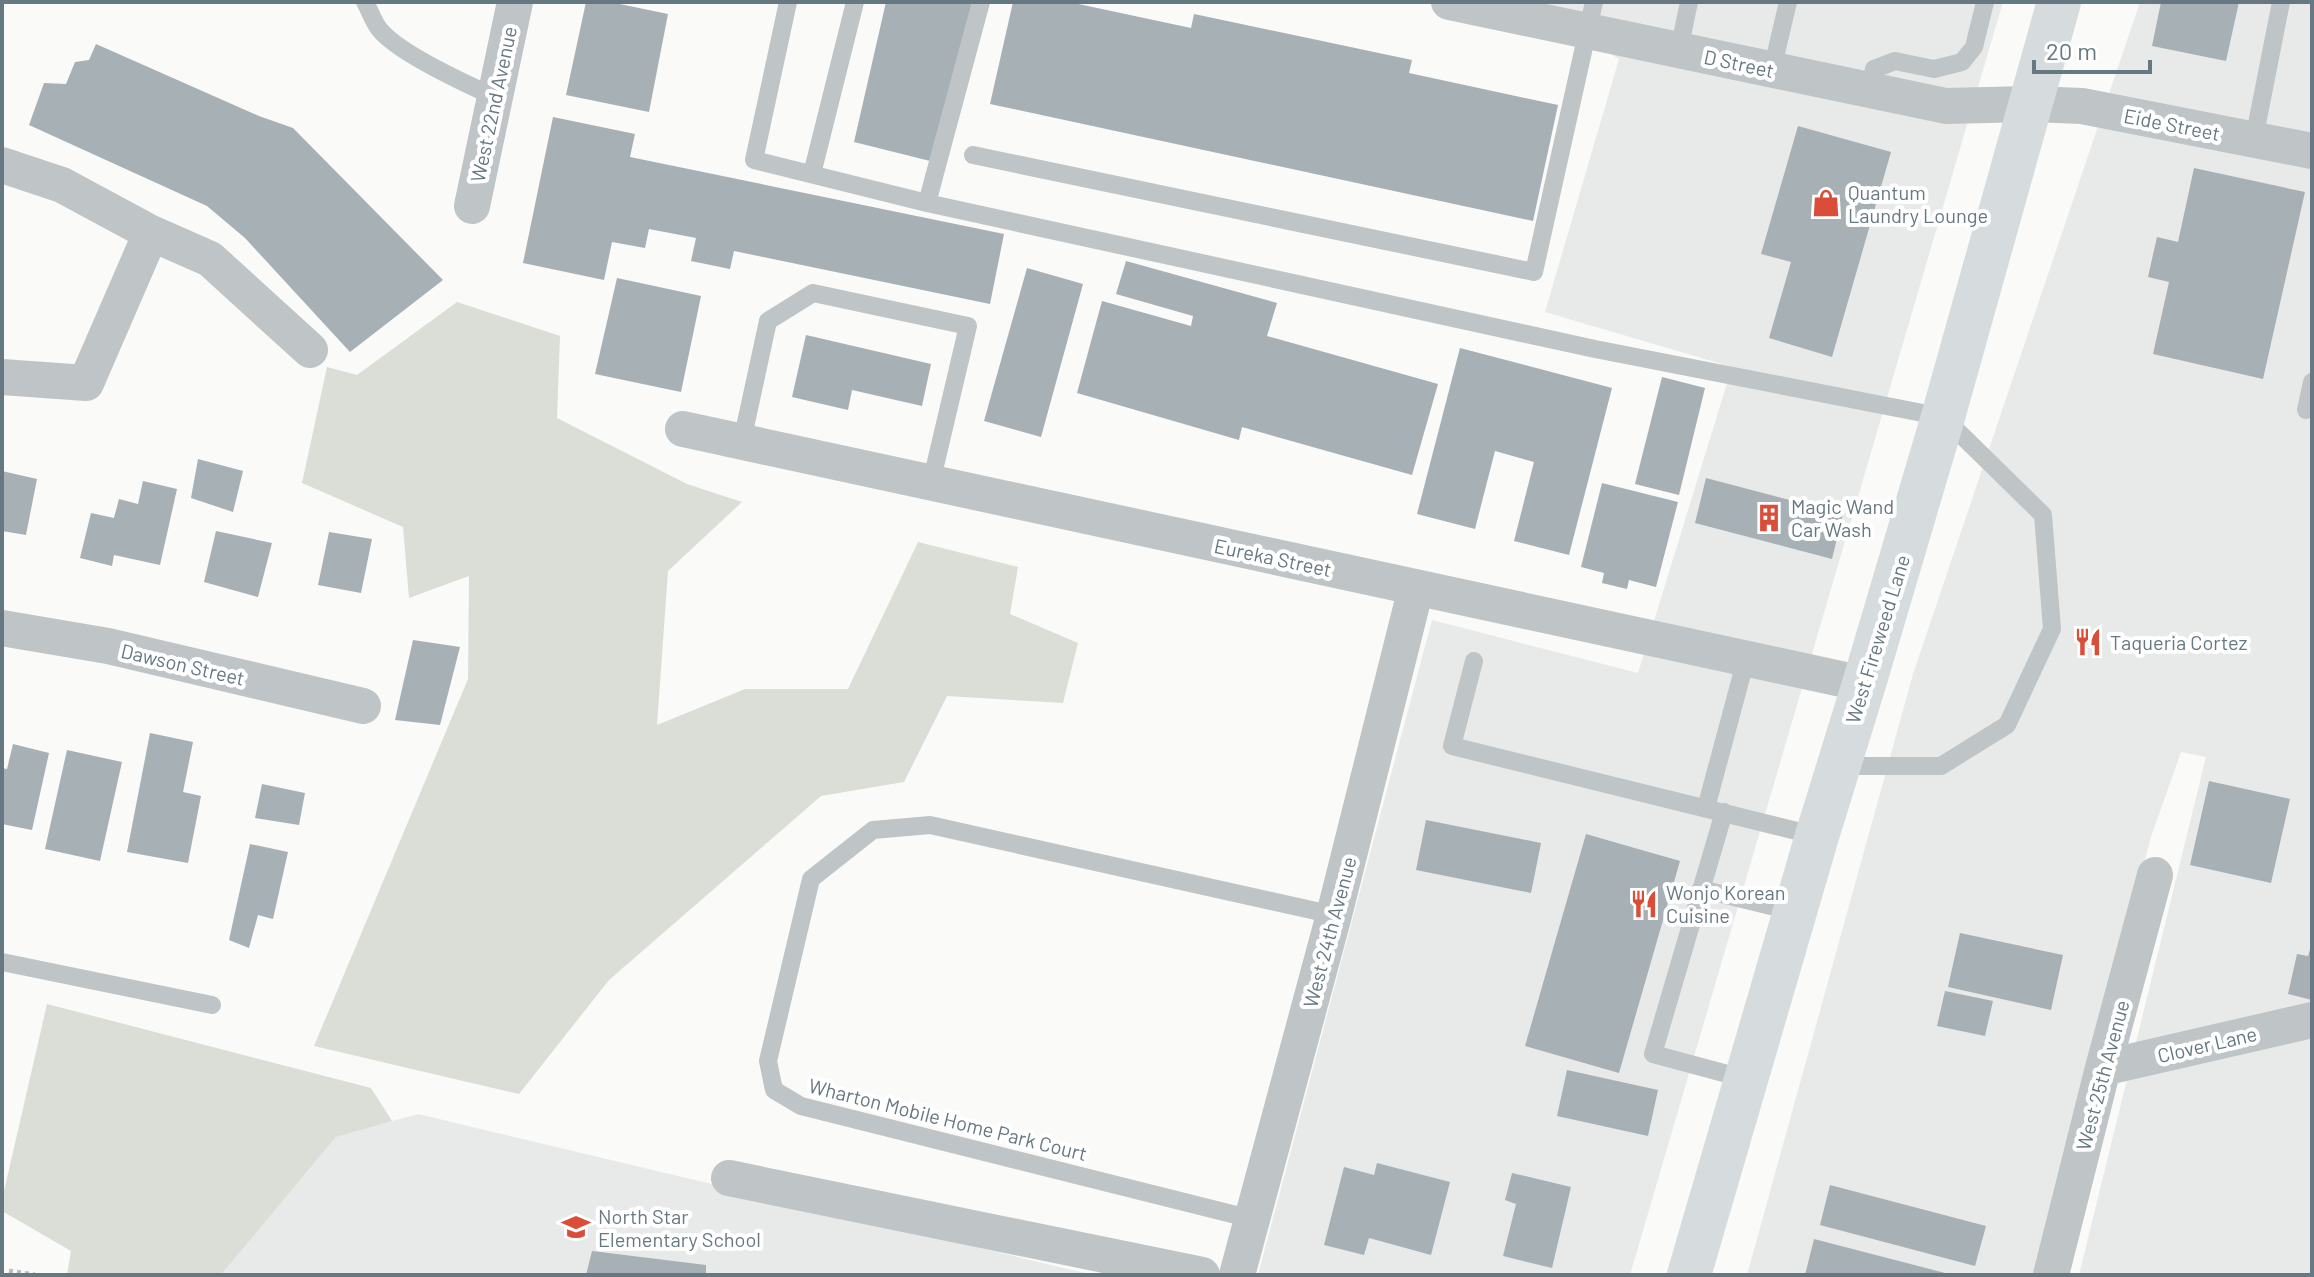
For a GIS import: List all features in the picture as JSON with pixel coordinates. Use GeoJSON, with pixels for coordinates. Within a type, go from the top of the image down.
{"type":"FeatureCollection","features":[{"type":"Feature","properties":{"kind":"main road","name":"West Fireweed Lane"},"geometry":{"type":"LineString","coordinates":[[1689,1275],[1943,417],[2059,2]]}},
{"type":"Feature","properties":{"kind":"street","name":"West 22nd Avenue"},"geometry":{"type":"LineString","coordinates":[[472,206],[515,2]]}},
{"type":"Feature","properties":{"kind":"street","name":"D Street"},"geometry":{"type":"LineString","coordinates":[[1449,2],[1591,16],[1679,50],[1946,106],[2030,104]]}},
{"type":"Feature","properties":{"kind":"street","name":"Eide Street"},"geometry":{"type":"LineString","coordinates":[[2030,104],[2082,106],[2312,151]]}},
{"type":"Feature","properties":{"kind":"street"},"geometry":{"type":"LineString","coordinates":[[2,165],[62,185],[151,233],[210,259],[310,350]]}},
{"type":"Feature","properties":{"kind":"street"},"geometry":{"type":"LineString","coordinates":[[2,377],[86,383],[151,233]]}},
{"type":"Feature","properties":{"kind":"street","name":"Eureka Street"},"geometry":{"type":"LineString","coordinates":[[683,429],[1864,684]]}},
{"type":"Feature","properties":{"kind":"street","name":"West 24th Avenue"},"geometry":{"type":"LineString","coordinates":[[1237,1275],[1334,915],[1416,588]]}},
{"type":"Feature","properties":{"kind":"street","name":"Dawson Street"},"geometry":{"type":"LineString","coordinates":[[2,628],[108,646],[363,706]]}},
{"type":"Feature","properties":{"kind":"street","name":"West 25th Avenue"},"geometry":{"type":"LineString","coordinates":[[2051,1275],[2155,875]]}},
{"type":"Feature","properties":{"kind":"street","name":"Clover Lane"},"geometry":{"type":"LineString","coordinates":[[2103,1068],[2312,1020]]}},
{"type":"Feature","properties":{"kind":"street"},"geometry":{"type":"LineString","coordinates":[[729,1178],[1202,1275]]}},
{"type":"Feature","properties":{"kind":"lane"},"geometry":{"type":"LineString","coordinates":[[365,2],[380,30],[401,47],[495,97]]}},
{"type":"Feature","properties":{"kind":"lane"},"geometry":{"type":"LineString","coordinates":[[788,2],[754,160],[927,203],[1595,349],[1943,417],[2043,515],[2052,629],[2007,725],[1941,766],[1839,766]]}},
{"type":"Feature","properties":{"kind":"lane"},"geometry":{"type":"LineString","coordinates":[[812,174],[855,2]]}},
{"type":"Feature","properties":{"kind":"lane"},"geometry":{"type":"LineString","coordinates":[[927,203],[981,2]]}},
{"type":"Feature","properties":{"kind":"lane"},"geometry":{"type":"LineString","coordinates":[[1679,50],[1689,2]]}},
{"type":"Feature","properties":{"kind":"lane"},"geometry":{"type":"LineString","coordinates":[[1772,70],[1788,2]]}},
{"type":"Feature","properties":{"kind":"lane"},"geometry":{"type":"LineString","coordinates":[[1869,90],[1874,69],[1895,61],[1934,69],[1962,62],[1974,47],[1985,2]]}},
{"type":"Feature","properties":{"kind":"lane"},"geometry":{"type":"LineString","coordinates":[[2254,139],[2281,2]]}},
{"type":"Feature","properties":{"kind":"lane"},"geometry":{"type":"LineString","coordinates":[[973,155],[1534,272],[1591,16]]}},
{"type":"Feature","properties":{"kind":"lane"},"geometry":{"type":"LineString","coordinates":[[742,441],[768,321],[813,293],[968,326],[931,483]]}},
{"type":"Feature","properties":{"kind":"lane"},"geometry":{"type":"LineString","coordinates":[[2306,410],[2312,382]]}},
{"type":"Feature","properties":{"kind":"lane"},"geometry":{"type":"LineString","coordinates":[[1746,659],[1701,889],[1653,1054],[1746,1079]]}},
{"type":"Feature","properties":{"kind":"lane"},"geometry":{"type":"LineString","coordinates":[[1474,661],[1452,746],[1817,836]]}},
{"type":"Feature","properties":{"kind":"lane","name":"Wharton Mobile Home Park Court"},"geometry":{"type":"LineString","coordinates":[[1252,1219],[801,1106],[774,1090],[768,1061],[811,879],[873,830],[930,825],[1334,915]]}},
{"type":"Feature","properties":{"kind":"lane"},"geometry":{"type":"LineString","coordinates":[[1701,889],[1795,912]]}},
{"type":"Feature","properties":{"kind":"lane"},"geometry":{"type":"LineString","coordinates":[[2,962],[212,1005]]}},
{"type":"Feature","properties":{"kind":"path"},"geometry":{"type":"LineString","coordinates":[[6,1272],[35,1275]]}},
{"type":"Feature","properties":{"kind":"shaded area"},"geometry":{"type":"Polygon","coordinates":[[[1524,2],[2003,2],[1630,1275],[1258,1275],[1432,620],[1638,673],[1732,367],[1545,312],[1619,59],[1524,2]]]}},
{"type":"Feature","properties":{"kind":"shaded area"},"geometry":{"type":"Polygon","coordinates":[[[2140,2],[2312,2],[2312,1275],[2079,1275],[2206,757],[2181,752],[2151,837],[2033,1275],[1747,1275],[1913,674],[2140,2]]]}},
{"type":"Feature","properties":{"kind":"shaded area"},"geometry":{"type":"Polygon","coordinates":[[[457,302],[560,336],[557,418],[687,484],[742,502],[668,571],[657,725],[745,689],[848,689],[918,542],[1018,567],[1010,614],[1078,643],[1063,703],[947,696],[904,782],[821,796],[609,980],[519,1094],[314,1046],[468,679],[469,576],[409,598],[403,527],[302,483],[327,367],[357,375],[457,302]]]}},
{"type":"Feature","properties":{"kind":"shaded area"},"geometry":{"type":"Polygon","coordinates":[[[47,1004],[371,1088],[392,1121],[336,1137],[221,1275],[67,1275],[71,1251],[2,1211],[47,1004]]]}},
{"type":"Feature","properties":{"kind":"shaded area","name":"North Star Elementary School"},"geometry":{"type":"Polygon","coordinates":[[[418,1114],[1093,1275],[221,1275],[337,1136],[418,1114]]]}},
{"type":"Feature","properties":{"kind":"building"},"geometry":{"type":"Polygon","coordinates":[[[586,2],[610,2],[668,14],[649,112],[566,95],[586,2]]]}},
{"type":"Feature","properties":{"kind":"building"},"geometry":{"type":"Polygon","coordinates":[[[886,2],[973,2],[934,162],[854,142],[886,2]]]}},
{"type":"Feature","properties":{"kind":"building"},"geometry":{"type":"Polygon","coordinates":[[[1013,2],[1069,2],[1191,28],[1194,14],[1412,60],[1409,73],[1558,105],[1533,221],[990,104],[1013,2]]]}},
{"type":"Feature","properties":{"kind":"building"},"geometry":{"type":"Polygon","coordinates":[[[2161,2],[2239,2],[2226,61],[2152,46],[2161,2]]]}},
{"type":"Feature","properties":{"kind":"building"},"geometry":{"type":"Polygon","coordinates":[[[96,44],[293,128],[443,280],[350,352],[245,238],[207,206],[29,125],[44,83],[66,84],[75,62],[89,60],[96,44]]]}},
{"type":"Feature","properties":{"kind":"building"},"geometry":{"type":"Polygon","coordinates":[[[553,117],[635,134],[630,157],[1004,234],[990,304],[734,251],[730,269],[691,261],[696,238],[649,229],[645,248],[612,242],[604,280],[523,263],[553,117]]]}},
{"type":"Feature","properties":{"kind":"building","name":"Quantum Laundry Lounge"},"geometry":{"type":"Polygon","coordinates":[[[1798,126],[1891,152],[1832,357],[1769,338],[1791,262],[1761,254],[1798,126]]]}},
{"type":"Feature","properties":{"kind":"building"},"geometry":{"type":"Polygon","coordinates":[[[2194,168],[2305,192],[2263,379],[2153,354],[2169,282],[2148,277],[2157,237],[2178,242],[2194,168]]]}},
{"type":"Feature","properties":{"kind":"building"},"geometry":{"type":"Polygon","coordinates":[[[1126,261],[1277,303],[1267,336],[1438,384],[1412,475],[1242,427],[1239,440],[1077,393],[1102,301],[1191,326],[1193,316],[1116,294],[1126,261]]]}},
{"type":"Feature","properties":{"kind":"building"},"geometry":{"type":"Polygon","coordinates":[[[1027,268],[1083,284],[1041,437],[984,421],[1027,268]]]}},
{"type":"Feature","properties":{"kind":"building"},"geometry":{"type":"Polygon","coordinates":[[[617,278],[701,296],[681,392],[595,374],[617,278]]]}},
{"type":"Feature","properties":{"kind":"building"},"geometry":{"type":"Polygon","coordinates":[[[806,335],[931,364],[922,406],[852,390],[848,410],[792,397],[806,335]]]}},
{"type":"Feature","properties":{"kind":"building"},"geometry":{"type":"Polygon","coordinates":[[[1460,348],[1612,388],[1569,555],[1514,541],[1534,462],[1495,451],[1475,529],[1417,514],[1460,348]]]}},
{"type":"Feature","properties":{"kind":"building"},"geometry":{"type":"Polygon","coordinates":[[[1662,377],[1705,388],[1679,495],[1635,484],[1662,377]]]}},
{"type":"Feature","properties":{"kind":"building"},"geometry":{"type":"Polygon","coordinates":[[[198,459],[243,471],[233,512],[191,498],[198,459]]]}},
{"type":"Feature","properties":{"kind":"building"},"geometry":{"type":"Polygon","coordinates":[[[2,471],[37,479],[26,535],[2,531],[2,471]]]}},
{"type":"Feature","properties":{"kind":"building","name":"Magic Wand Car Wash"},"geometry":{"type":"Polygon","coordinates":[[[1706,478],[1843,514],[1832,559],[1695,523],[1706,478]]]}},
{"type":"Feature","properties":{"kind":"building"},"geometry":{"type":"Polygon","coordinates":[[[143,481],[177,489],[160,565],[114,555],[112,566],[80,558],[91,513],[114,518],[119,499],[138,504],[143,481]]]}},
{"type":"Feature","properties":{"kind":"building"},"geometry":{"type":"Polygon","coordinates":[[[1602,483],[1678,502],[1656,587],[1629,580],[1627,589],[1602,583],[1604,573],[1581,567],[1602,483]]]}},
{"type":"Feature","properties":{"kind":"building"},"geometry":{"type":"Polygon","coordinates":[[[216,531],[272,543],[258,597],[204,582],[216,531]]]}},
{"type":"Feature","properties":{"kind":"building"},"geometry":{"type":"Polygon","coordinates":[[[329,532],[372,539],[361,593],[318,585],[329,532]]]}},
{"type":"Feature","properties":{"kind":"building"},"geometry":{"type":"Polygon","coordinates":[[[413,640],[460,647],[440,725],[395,720],[413,640]]]}},
{"type":"Feature","properties":{"kind":"building"},"geometry":{"type":"Polygon","coordinates":[[[150,733],[193,742],[183,792],[201,796],[188,863],[127,852],[150,733]]]}},
{"type":"Feature","properties":{"kind":"building"},"geometry":{"type":"Polygon","coordinates":[[[13,744],[49,753],[32,830],[2,824],[2,768],[7,769],[13,744]]]}},
{"type":"Feature","properties":{"kind":"building"},"geometry":{"type":"Polygon","coordinates":[[[67,750],[122,762],[100,861],[45,849],[67,750]]]}},
{"type":"Feature","properties":{"kind":"building"},"geometry":{"type":"Polygon","coordinates":[[[2209,781],[2290,799],[2271,883],[2190,865],[2209,781]]]}},
{"type":"Feature","properties":{"kind":"building"},"geometry":{"type":"Polygon","coordinates":[[[262,784],[305,793],[299,825],[255,818],[262,784]]]}},
{"type":"Feature","properties":{"kind":"building"},"geometry":{"type":"Polygon","coordinates":[[[1426,820],[1541,843],[1531,893],[1416,870],[1426,820]]]}},
{"type":"Feature","properties":{"kind":"building"},"geometry":{"type":"Polygon","coordinates":[[[1586,834],[1680,861],[1619,1073],[1525,1046],[1586,834]]]}},
{"type":"Feature","properties":{"kind":"building"},"geometry":{"type":"Polygon","coordinates":[[[250,844],[288,852],[273,919],[258,915],[249,948],[229,940],[250,844]]]}},
{"type":"Feature","properties":{"kind":"building"},"geometry":{"type":"Polygon","coordinates":[[[1960,933],[2063,955],[2051,1010],[1948,987],[1960,933]]]}},
{"type":"Feature","properties":{"kind":"building"},"geometry":{"type":"Polygon","coordinates":[[[2311,946],[2312,1000],[2288,994],[2297,954],[2308,956],[2311,946]]]}},
{"type":"Feature","properties":{"kind":"building"},"geometry":{"type":"Polygon","coordinates":[[[1945,991],[1993,1001],[1985,1036],[1937,1026],[1945,991]]]}},
{"type":"Feature","properties":{"kind":"building"},"geometry":{"type":"Polygon","coordinates":[[[1567,1070],[1658,1090],[1648,1136],[1557,1116],[1567,1070]]]}},
{"type":"Feature","properties":{"kind":"building"},"geometry":{"type":"Polygon","coordinates":[[[1377,1163],[1450,1182],[1431,1255],[1369,1238],[1364,1255],[1324,1245],[1344,1167],[1374,1175],[1377,1163]]]}},
{"type":"Feature","properties":{"kind":"building"},"geometry":{"type":"Polygon","coordinates":[[[1512,1173],[1571,1187],[1552,1268],[1503,1256],[1516,1204],[1505,1200],[1512,1173]]]}},
{"type":"Feature","properties":{"kind":"building"},"geometry":{"type":"Polygon","coordinates":[[[1830,1185],[1986,1226],[1975,1266],[1820,1225],[1830,1185]]]}},
{"type":"Feature","properties":{"kind":"building"},"geometry":{"type":"Polygon","coordinates":[[[1814,1239],[1949,1274],[1949,1275],[1805,1275],[1814,1239]]]}},
{"type":"Feature","properties":{"kind":"building"},"geometry":{"type":"Polygon","coordinates":[[[592,1251],[706,1265],[706,1275],[586,1275],[592,1251]]]}},
{"type":"Feature","properties":{"kind":"place","name":"Quantum Laundry Lounge"},"geometry":{"type":"Point","coordinates":[1826,203]}},
{"type":"Feature","properties":{"kind":"place","name":"Magic Wand Car Wash"},"geometry":{"type":"Point","coordinates":[1769,518]}},
{"type":"Feature","properties":{"kind":"place","name":"Taqueria Cortez"},"geometry":{"type":"Point","coordinates":[2088,642]}},
{"type":"Feature","properties":{"kind":"place","name":"Wonjo Korean Cuisine"},"geometry":{"type":"Point","coordinates":[1644,904]}},
{"type":"Feature","properties":{"kind":"place","name":"North Star Elementary School"},"geometry":{"type":"Point","coordinates":[576,1227]}}]}
